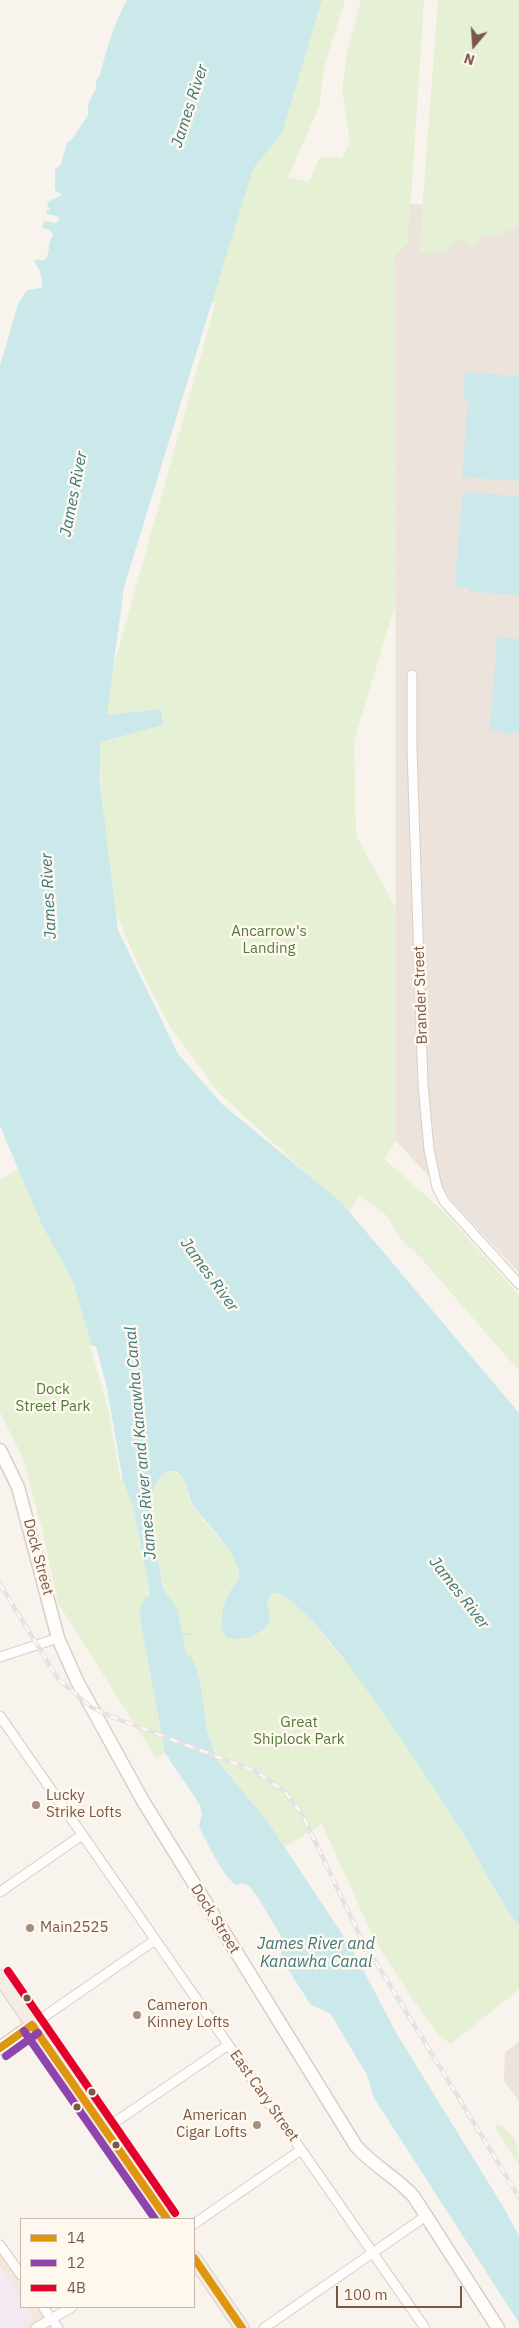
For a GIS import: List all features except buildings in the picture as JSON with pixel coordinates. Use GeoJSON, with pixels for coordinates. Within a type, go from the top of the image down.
{"type":"FeatureCollection","features":[{"type":"Feature","properties":{"kind":"main road","name":"Dock Street"},"geometry":{"type":"LineString","coordinates":[[0,1439],[21,1495],[58,1638],[77,1681],[143,1801],[347,2133],[363,2154],[404,2186],[426,2216],[493,2326]]}},
{"type":"Feature","properties":{"kind":"main road","name":"Dock Street"},"geometry":{"type":"LineString","coordinates":[[0,1450],[10,1466]]}},
{"type":"Feature","properties":{"kind":"main road"},"geometry":{"type":"LineString","coordinates":[[0,1977],[166,2218]]}},
{"type":"Feature","properties":{"kind":"main road"},"geometry":{"type":"LineString","coordinates":[[0,2048],[32,2025]]}},
{"type":"Feature","properties":{"kind":"main road"},"geometry":{"type":"LineString","coordinates":[[195,2259],[242,2328]]}},
{"type":"Feature","properties":{"kind":"street","name":"Brander Street"},"geometry":{"type":"LineString","coordinates":[[412,675],[412,748],[423,1084],[429,1150],[436,1187],[444,1201],[519,1284]]}},
{"type":"Feature","properties":{"kind":"street"},"geometry":{"type":"LineString","coordinates":[[0,1657],[58,1638]]}},
{"type":"Feature","properties":{"kind":"street","name":"East Cary Street"},"geometry":{"type":"LineString","coordinates":[[0,1716],[425,2328]]}},
{"type":"Feature","properties":{"kind":"street"},"geometry":{"type":"LineString","coordinates":[[0,1892],[82,1835]]}},
{"type":"Feature","properties":{"kind":"street"},"geometry":{"type":"LineString","coordinates":[[32,2025],[155,1940]]}},
{"type":"Feature","properties":{"kind":"street"},"geometry":{"type":"LineString","coordinates":[[105,2130],[228,2045]]}},
{"type":"Feature","properties":{"kind":"street"},"geometry":{"type":"LineString","coordinates":[[195,2223],[301,2150]]}},
{"type":"Feature","properties":{"kind":"street"},"geometry":{"type":"LineString","coordinates":[[264,2328],[426,2216]]}},
{"type":"Feature","properties":{"kind":"street"},"geometry":{"type":"LineString","coordinates":[[0,2245],[20,2274]]}},
{"type":"Feature","properties":{"kind":"street"},"geometry":{"type":"LineString","coordinates":[[44,2308],[58,2328]]}},
{"type":"Feature","properties":{"kind":"street"},"geometry":{"type":"LineString","coordinates":[[36,2328],[70,2308]]}},
{"type":"Feature","properties":{"kind":"shaded area"},"geometry":{"type":"Polygon","coordinates":[[[395,202],[519,215],[519,1273],[396,1141],[395,202]]]}},
{"type":"Feature","properties":{"kind":"shaded area"},"geometry":{"type":"Polygon","coordinates":[[[519,2042],[519,2101],[504,2081],[505,2053],[519,2042]]]}},
{"type":"Feature","properties":{"kind":"shaded area"},"geometry":{"type":"Polygon","coordinates":[[[0,2245],[20,2274],[20,2308],[44,2308],[58,2328],[0,2328],[0,2245]]]}},
{"type":"Feature","properties":{"kind":"shaded area"},"geometry":{"type":"Polygon","coordinates":[[[0,2265],[20,2296],[20,2308],[28,2308],[34,2319],[20,2328],[0,2328],[0,2265]]]}},
{"type":"Feature","properties":{"kind":"green space","name":"Ancarrow's Landing"},"geometry":{"type":"Polygon","coordinates":[[[322,0],[345,0],[324,68],[319,107],[288,177],[309,182],[320,157],[342,158],[350,142],[342,89],[347,54],[361,0],[424,0],[408,243],[395,255],[396,602],[354,741],[356,836],[396,908],[396,1141],[384,1159],[443,1211],[519,1295],[519,1371],[421,1258],[402,1240],[386,1215],[360,1196],[349,1212],[218,1092],[170,1027],[135,958],[107,891],[99,742],[163,725],[161,709],[107,715],[111,676],[216,302],[211,303],[253,169],[282,133],[322,0]]]}},
{"type":"Feature","properties":{"kind":"green space"},"geometry":{"type":"Polygon","coordinates":[[[438,0],[519,0],[519,225],[500,235],[484,235],[471,247],[458,239],[445,252],[419,253],[438,0]]]}},
{"type":"Feature","properties":{"kind":"green space","name":"Dock Street Park"},"geometry":{"type":"Polygon","coordinates":[[[18,1169],[42,1225],[73,1282],[111,1412],[122,1478],[133,1506],[150,1593],[139,1613],[165,1753],[156,1758],[58,1603],[42,1529],[23,1458],[0,1412],[0,1180],[18,1169]]]}},
{"type":"Feature","properties":{"kind":"green space","name":"Great Shiplock Park"},"geometry":{"type":"Polygon","coordinates":[[[167,1471],[176,1473],[181,1477],[185,1483],[192,1505],[227,1547],[238,1565],[238,1578],[227,1595],[222,1613],[222,1626],[226,1637],[253,1636],[264,1630],[269,1616],[267,1601],[273,1593],[286,1597],[303,1611],[376,1700],[461,1829],[498,1896],[519,1926],[519,1989],[451,2044],[440,2036],[413,2000],[374,1939],[322,1824],[285,1847],[268,1822],[219,1761],[207,1731],[200,1681],[186,1653],[163,1589],[148,1500],[161,1476],[167,1471]]]}},
{"type":"Feature","properties":{"kind":"green space"},"geometry":{"type":"Polygon","coordinates":[[[497,2123],[508,2131],[515,2140],[519,2165],[496,2129],[497,2123]]]}},
{"type":"Feature","properties":{"kind":"water"},"geometry":{"type":"Polygon","coordinates":[[[127,0],[322,0],[282,133],[253,169],[124,587],[107,715],[161,709],[163,725],[100,742],[100,784],[118,930],[178,1054],[222,1104],[341,1202],[519,1413],[519,1926],[495,1890],[460,1828],[400,1737],[343,1657],[315,1624],[291,1601],[273,1593],[267,1601],[270,1615],[269,1622],[262,1631],[256,1635],[244,1638],[226,1637],[223,1630],[222,1614],[226,1598],[239,1578],[235,1560],[194,1507],[183,1479],[175,1472],[169,1471],[160,1477],[149,1503],[163,1589],[177,1608],[186,1653],[193,1659],[200,1681],[207,1731],[218,1761],[268,1822],[352,1949],[398,2036],[504,2208],[519,2236],[519,2323],[374,2098],[367,2075],[330,2013],[311,2005],[284,1963],[281,1954],[281,1936],[257,1896],[249,1886],[242,1883],[237,1885],[232,1882],[222,1868],[199,1827],[202,1814],[200,1805],[165,1753],[139,1613],[145,1597],[149,1596],[150,1593],[133,1506],[122,1478],[111,1412],[73,1282],[42,1225],[0,1126],[0,366],[18,304],[27,290],[41,288],[42,281],[34,261],[38,259],[43,261],[46,258],[53,235],[50,230],[42,228],[44,221],[55,223],[59,220],[59,217],[47,214],[46,211],[50,209],[47,206],[49,201],[62,195],[55,190],[55,170],[61,164],[67,143],[72,139],[88,115],[88,105],[96,88],[96,80],[100,75],[111,36],[127,0]]]}},
{"type":"Feature","properties":{"kind":"water"},"geometry":{"type":"Polygon","coordinates":[[[465,372],[519,376],[519,481],[462,477],[468,400],[464,399],[465,372]]]}},
{"type":"Feature","properties":{"kind":"water"},"geometry":{"type":"Polygon","coordinates":[[[464,492],[519,496],[519,595],[469,592],[469,588],[455,586],[462,496],[464,496],[464,492]]]}},
{"type":"Feature","properties":{"kind":"water"},"geometry":{"type":"Polygon","coordinates":[[[497,637],[519,639],[519,732],[507,733],[507,735],[503,735],[503,732],[490,730],[497,637]]]}},
{"type":"Feature","properties":{"kind":"pier"},"geometry":{"type":"Polygon","coordinates":[[[90,1346],[96,1346],[107,1388],[123,1482],[120,1478],[109,1413],[90,1346]]]}},
{"type":"Feature","properties":{"kind":"waterway"},"geometry":{"type":"LineString","coordinates":[[183,1635],[190,1634]]}},
{"type":"Feature","properties":{"kind":"railway"},"geometry":{"type":"LineString","coordinates":[[0,1584],[58,1679],[91,1707],[255,1771],[284,1791],[302,1814],[360,1936],[519,2197]]}},
{"type":"Feature","properties":{"kind":"transit line","name":"4B"},"geometry":{"type":"LineString","coordinates":[[8,1971],[175,2213]]}},
{"type":"Feature","properties":{"kind":"transit line","name":"14"},"geometry":{"type":"LineString","coordinates":[[32,2025],[166,2218]]}},
{"type":"Feature","properties":{"kind":"transit line","name":"14"},"geometry":{"type":"LineString","coordinates":[[0,2048],[32,2025]]}},
{"type":"Feature","properties":{"kind":"transit line","name":"12"},"geometry":{"type":"LineString","coordinates":[[24,2031],[154,2218]]}},
{"type":"Feature","properties":{"kind":"transit line","name":"12"},"geometry":{"type":"LineString","coordinates":[[6,2056],[38,2033]]}},
{"type":"Feature","properties":{"kind":"transit line","name":"14"},"geometry":{"type":"LineString","coordinates":[[195,2259],[242,2328]]}},
{"type":"Feature","properties":{"kind":"place","name":"Lucky Strike Lofts"},"geometry":{"type":"Point","coordinates":[36,1805]}},
{"type":"Feature","properties":{"kind":"place","name":"Main2525"},"geometry":{"type":"Point","coordinates":[30,1928]}},
{"type":"Feature","properties":{"kind":"place","name":"Cameron Kinney Lofts"},"geometry":{"type":"Point","coordinates":[137,2015]}},
{"type":"Feature","properties":{"kind":"place","name":"American Cigar Lofts"},"geometry":{"type":"Point","coordinates":[257,2125]}},
{"type":"Feature","properties":{"kind":"water label","name":"James River"},"geometry":{"type":"Point","coordinates":[190,106]}},
{"type":"Feature","properties":{"kind":"water label","name":"James River"},"geometry":{"type":"Point","coordinates":[74,494]}},
{"type":"Feature","properties":{"kind":"water label","name":"James River"},"geometry":{"type":"Point","coordinates":[49,896]}},
{"type":"Feature","properties":{"kind":"water label","name":"James River"},"geometry":{"type":"Point","coordinates":[209,1275]}},
{"type":"Feature","properties":{"kind":"water label","name":"James River and Kanawha Canal"},"geometry":{"type":"Point","coordinates":[141,1443]}},
{"type":"Feature","properties":{"kind":"water label","name":"James River"},"geometry":{"type":"Point","coordinates":[459,1593]}},
{"type":"Feature","properties":{"kind":"water label","name":"James River and Kanawha Canal"},"geometry":{"type":"Point","coordinates":[316,1953]}}]}
